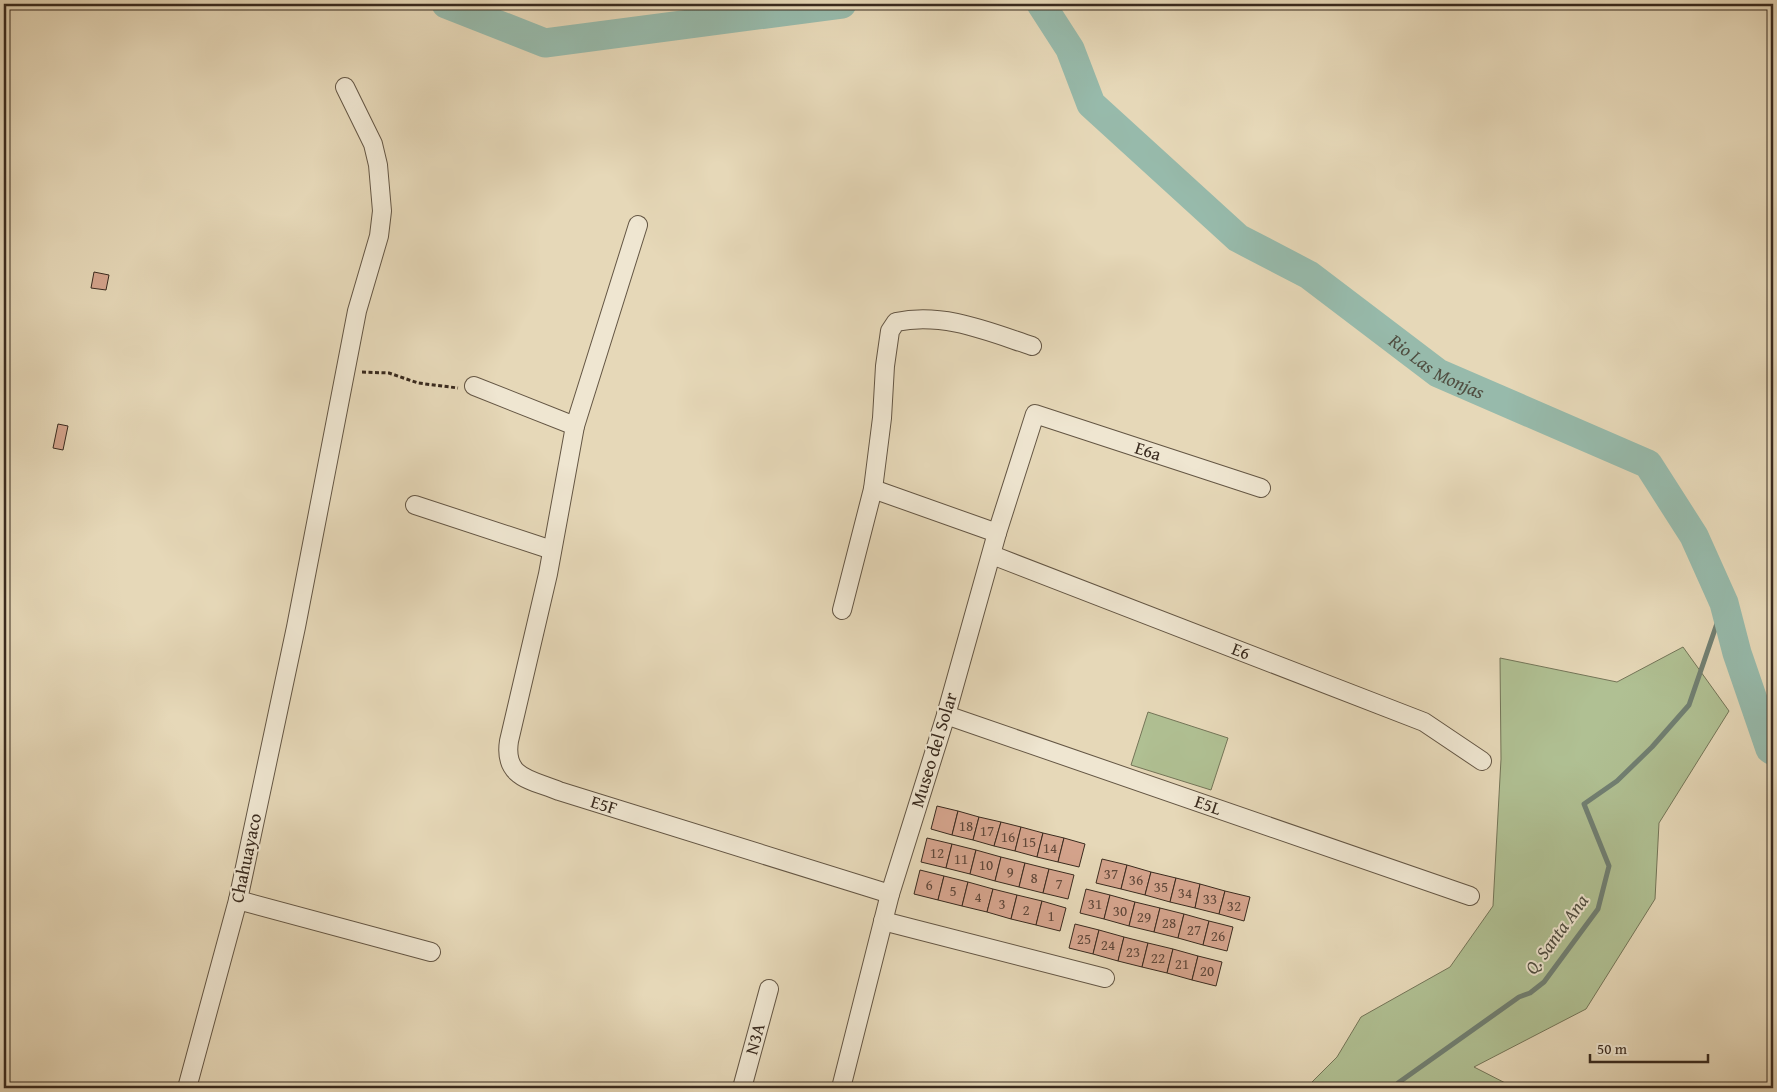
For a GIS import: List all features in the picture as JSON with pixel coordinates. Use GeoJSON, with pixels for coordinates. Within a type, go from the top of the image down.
{"type":"FeatureCollection","features":[{"type":"Feature","properties":{"kind":"street","name":"Chahuayaco"},"geometry":{"type":"LineString","coordinates":[[188,1088],[238,900],[296,627],[356,311],[379,236],[382,210],[378,165],[373,144],[345,87]]}},
{"type":"Feature","properties":{"kind":"street","name":"E5F"},"geometry":{"type":"LineString","coordinates":[[638,225],[575,426],[548,574],[508,751],[509,760],[513,769],[528,781],[538,782],[560,791],[890,894]]}},
{"type":"Feature","properties":{"kind":"street"},"geometry":{"type":"LineString","coordinates":[[842,610],[873,490],[882,418],[884,366],[890,331],[896,322],[933,319],[963,323],[1032,346]]}},
{"type":"Feature","properties":{"kind":"street"},"geometry":{"type":"LineString","coordinates":[[474,386],[575,426]]}},
{"type":"Feature","properties":{"kind":"street","name":"E6a"},"geometry":{"type":"LineString","coordinates":[[1034,414],[1261,488]]}},
{"type":"Feature","properties":{"kind":"street","name":"Museo del Solar"},"geometry":{"type":"LineString","coordinates":[[842,1088],[890,894],[946,715],[997,533],[1034,414]]}},
{"type":"Feature","properties":{"kind":"street"},"geometry":{"type":"LineString","coordinates":[[873,490],[997,533]]}},
{"type":"Feature","properties":{"kind":"street"},"geometry":{"type":"LineString","coordinates":[[415,504],[552,550]]}},
{"type":"Feature","properties":{"kind":"street","name":"E6"},"geometry":{"type":"LineString","coordinates":[[992,555],[1424,722],[1482,761]]}},
{"type":"Feature","properties":{"kind":"street","name":"E5L"},"geometry":{"type":"LineString","coordinates":[[946,715],[1470,896]]}},
{"type":"Feature","properties":{"kind":"street"},"geometry":{"type":"LineString","coordinates":[[238,900],[431,952]]}},
{"type":"Feature","properties":{"kind":"street"},"geometry":{"type":"LineString","coordinates":[[883,921],[1104,978]]}},
{"type":"Feature","properties":{"kind":"street","name":"N3A"},"geometry":{"type":"LineString","coordinates":[[742,1088],[768,989]]}},
{"type":"Feature","properties":{"kind":"path"},"geometry":{"type":"LineString","coordinates":[[343,384],[358,373],[372,371],[389,373],[418,383],[440,387],[474,386]]}},
{"type":"Feature","properties":{"kind":"green space"},"geometry":{"type":"Polygon","coordinates":[[[1683,647],[1729,711],[1659,823],[1655,899],[1586,1009],[1474,1067],[1515,1088],[1306,1088],[1337,1057],[1361,1017],[1450,967],[1493,906],[1501,759],[1500,658],[1617,682],[1683,647]]]}},
{"type":"Feature","properties":{"kind":"green space"},"geometry":{"type":"Polygon","coordinates":[[[1148,712],[1228,738],[1211,790],[1131,765],[1148,712]]]}},
{"type":"Feature","properties":{"kind":"building"},"geometry":{"type":"Polygon","coordinates":[[[94,272],[109,275],[106,290],[91,288],[94,272]]]}},
{"type":"Feature","properties":{"kind":"building"},"geometry":{"type":"Polygon","coordinates":[[[58,424],[68,426],[63,450],[53,448],[58,424]]]}},
{"type":"Feature","properties":{"kind":"building"},"geometry":{"type":"Polygon","coordinates":[[[937,806],[958,811],[952,835],[931,829],[937,806]]]}},
{"type":"Feature","properties":{"kind":"building"},"geometry":{"type":"Polygon","coordinates":[[[958,811],[979,817],[973,840],[952,835],[958,811]]]}},
{"type":"Feature","properties":{"kind":"building"},"geometry":{"type":"Polygon","coordinates":[[[979,817],[1001,822],[994,846],[973,840],[979,817]]]}},
{"type":"Feature","properties":{"kind":"building"},"geometry":{"type":"Polygon","coordinates":[[[1001,822],[1021,827],[1015,851],[994,846],[1001,822]]]}},
{"type":"Feature","properties":{"kind":"building"},"geometry":{"type":"Polygon","coordinates":[[[1021,827],[1043,833],[1037,857],[1015,851],[1021,827]]]}},
{"type":"Feature","properties":{"kind":"building"},"geometry":{"type":"Polygon","coordinates":[[[1043,833],[1064,838],[1058,862],[1037,857],[1043,833]]]}},
{"type":"Feature","properties":{"kind":"building"},"geometry":{"type":"Polygon","coordinates":[[[927,838],[952,844],[946,868],[921,862],[927,838]]]}},
{"type":"Feature","properties":{"kind":"building"},"geometry":{"type":"Polygon","coordinates":[[[1064,838],[1085,844],[1079,867],[1058,862],[1064,838]]]}},
{"type":"Feature","properties":{"kind":"building"},"geometry":{"type":"Polygon","coordinates":[[[952,844],[976,850],[970,874],[946,868],[952,844]]]}},
{"type":"Feature","properties":{"kind":"building"},"geometry":{"type":"Polygon","coordinates":[[[976,850],[1001,857],[995,881],[970,874],[976,850]]]}},
{"type":"Feature","properties":{"kind":"building"},"geometry":{"type":"Polygon","coordinates":[[[1001,857],[1025,863],[1019,887],[995,881],[1001,857]]]}},
{"type":"Feature","properties":{"kind":"building"},"geometry":{"type":"Polygon","coordinates":[[[1102,859],[1127,865],[1121,889],[1096,883],[1102,859]]]}},
{"type":"Feature","properties":{"kind":"building"},"geometry":{"type":"Polygon","coordinates":[[[1025,863],[1049,869],[1043,893],[1019,887],[1025,863]]]}},
{"type":"Feature","properties":{"kind":"building"},"geometry":{"type":"Polygon","coordinates":[[[1127,865],[1151,872],[1145,895],[1121,889],[1127,865]]]}},
{"type":"Feature","properties":{"kind":"building"},"geometry":{"type":"Polygon","coordinates":[[[1049,869],[1074,875],[1068,899],[1043,893],[1049,869]]]}},
{"type":"Feature","properties":{"kind":"building"},"geometry":{"type":"Polygon","coordinates":[[[920,870],[944,876],[938,900],[914,894],[920,870]]]}},
{"type":"Feature","properties":{"kind":"building"},"geometry":{"type":"Polygon","coordinates":[[[1151,872],[1176,878],[1170,902],[1145,895],[1151,872]]]}},
{"type":"Feature","properties":{"kind":"building"},"geometry":{"type":"Polygon","coordinates":[[[944,876],[968,882],[962,906],[938,900],[944,876]]]}},
{"type":"Feature","properties":{"kind":"building"},"geometry":{"type":"Polygon","coordinates":[[[1176,878],[1200,884],[1195,908],[1170,902],[1176,878]]]}},
{"type":"Feature","properties":{"kind":"building"},"geometry":{"type":"Polygon","coordinates":[[[968,882],[993,889],[987,912],[962,906],[968,882]]]}},
{"type":"Feature","properties":{"kind":"building"},"geometry":{"type":"Polygon","coordinates":[[[1200,884],[1225,891],[1219,914],[1195,908],[1200,884]]]}},
{"type":"Feature","properties":{"kind":"building"},"geometry":{"type":"Polygon","coordinates":[[[993,889],[1017,895],[1011,919],[987,912],[993,889]]]}},
{"type":"Feature","properties":{"kind":"building"},"geometry":{"type":"Polygon","coordinates":[[[1086,889],[1110,895],[1104,919],[1080,913],[1086,889]]]}},
{"type":"Feature","properties":{"kind":"building"},"geometry":{"type":"Polygon","coordinates":[[[1225,891],[1250,897],[1244,921],[1219,914],[1225,891]]]}},
{"type":"Feature","properties":{"kind":"building"},"geometry":{"type":"Polygon","coordinates":[[[1017,895],[1042,901],[1036,925],[1011,919],[1017,895]]]}},
{"type":"Feature","properties":{"kind":"building"},"geometry":{"type":"Polygon","coordinates":[[[1110,895],[1135,902],[1129,926],[1104,919],[1110,895]]]}},
{"type":"Feature","properties":{"kind":"building"},"geometry":{"type":"Polygon","coordinates":[[[1042,901],[1066,908],[1060,931],[1036,925],[1042,901]]]}},
{"type":"Feature","properties":{"kind":"building"},"geometry":{"type":"Polygon","coordinates":[[[1135,902],[1160,908],[1154,932],[1129,926],[1135,902]]]}},
{"type":"Feature","properties":{"kind":"building"},"geometry":{"type":"Polygon","coordinates":[[[1160,908],[1184,914],[1178,938],[1154,932],[1160,908]]]}},
{"type":"Feature","properties":{"kind":"building"},"geometry":{"type":"Polygon","coordinates":[[[1184,914],[1209,921],[1203,945],[1178,938],[1184,914]]]}},
{"type":"Feature","properties":{"kind":"building"},"geometry":{"type":"Polygon","coordinates":[[[1209,921],[1233,927],[1227,951],[1203,945],[1209,921]]]}},
{"type":"Feature","properties":{"kind":"building"},"geometry":{"type":"Polygon","coordinates":[[[1075,924],[1099,930],[1093,954],[1069,948],[1075,924]]]}},
{"type":"Feature","properties":{"kind":"building"},"geometry":{"type":"Polygon","coordinates":[[[1099,930],[1124,937],[1118,961],[1093,954],[1099,930]]]}},
{"type":"Feature","properties":{"kind":"building"},"geometry":{"type":"Polygon","coordinates":[[[1124,937],[1148,943],[1142,967],[1118,961],[1124,937]]]}},
{"type":"Feature","properties":{"kind":"building"},"geometry":{"type":"Polygon","coordinates":[[[1148,943],[1173,949],[1167,973],[1142,967],[1148,943]]]}},
{"type":"Feature","properties":{"kind":"building"},"geometry":{"type":"Polygon","coordinates":[[[1173,949],[1198,956],[1192,980],[1167,973],[1173,949]]]}},
{"type":"Feature","properties":{"kind":"building"},"geometry":{"type":"Polygon","coordinates":[[[1198,956],[1222,962],[1216,986],[1192,980],[1198,956]]]}},
{"type":"Feature","properties":{"kind":"waterway","name":"Rio Las Monjas"},"geometry":{"type":"LineString","coordinates":[[446,4],[545,43],[842,4]]}},
{"type":"Feature","properties":{"kind":"waterway","name":"Rio Las Monjas"},"geometry":{"type":"LineString","coordinates":[[1041,4],[1070,49],[1091,104],[1238,238],[1309,275],[1438,373],[1648,464],[1694,536],[1724,603],[1737,653],[1770,749],[1773,751]]}},
{"type":"Feature","properties":{"kind":"waterway","name":"Q. Santa Ana"},"geometry":{"type":"LineString","coordinates":[[1395,1088],[1398,1083],[1519,997],[1530,993],[1544,982],[1598,909],[1609,866],[1584,804],[1617,781],[1652,747],[1689,705],[1724,603]]}}]}
